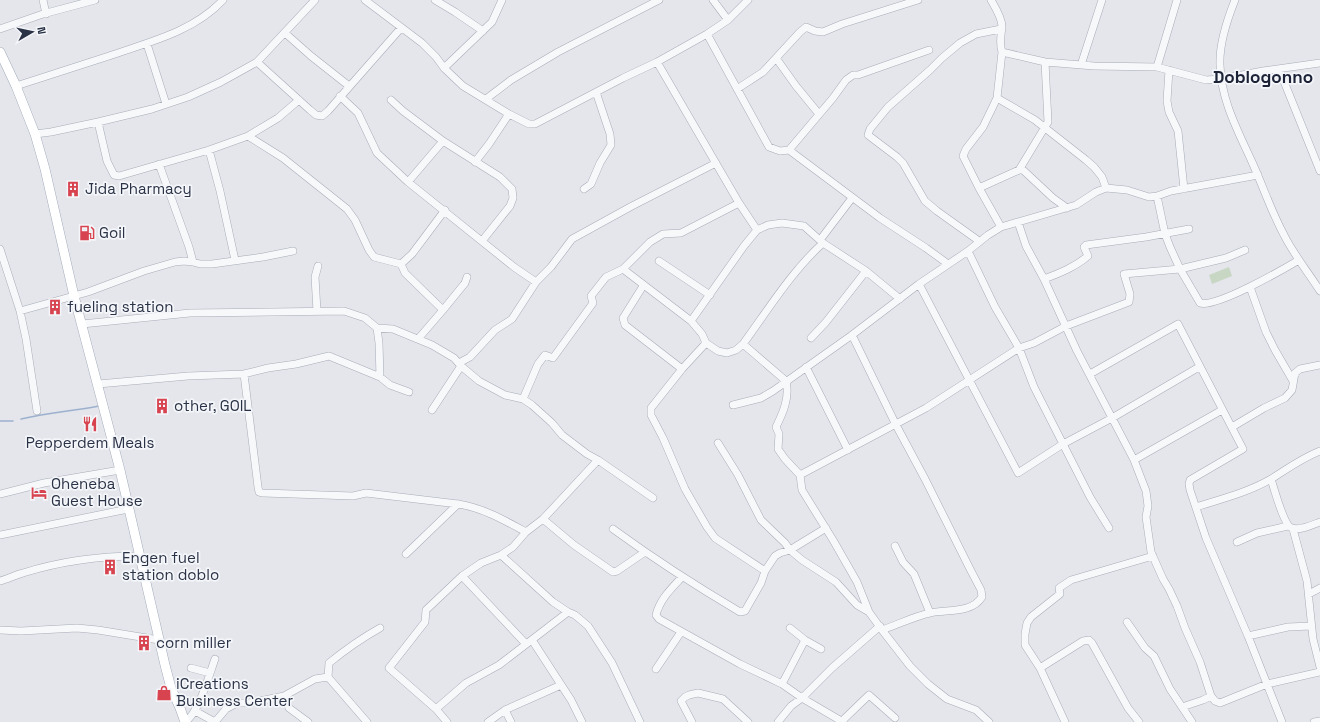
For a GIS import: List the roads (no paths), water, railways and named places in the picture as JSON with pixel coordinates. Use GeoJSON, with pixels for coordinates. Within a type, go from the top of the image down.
{"type":"FeatureCollection","features":[{"type":"Feature","properties":{"kind":"main road"},"geometry":{"type":"LineString","coordinates":[[0,52],[16,86],[35,134],[74,296],[120,470],[171,688],[185,722]]}},
{"type":"Feature","properties":{"kind":"street"},"geometry":{"type":"LineString","coordinates":[[43,0],[46,14]]}},
{"type":"Feature","properties":{"kind":"street"},"geometry":{"type":"LineString","coordinates":[[0,29],[96,0]]}},
{"type":"Feature","properties":{"kind":"street"},"geometry":{"type":"LineString","coordinates":[[16,86],[147,44],[188,27],[207,15],[223,0]]}},
{"type":"Feature","properties":{"kind":"street"},"geometry":{"type":"LineString","coordinates":[[35,134],[98,122],[166,104],[188,97],[221,82],[257,62],[315,0]]}},
{"type":"Feature","properties":{"kind":"street"},"geometry":{"type":"LineString","coordinates":[[365,0],[422,43],[436,57],[444,68],[463,86],[509,114],[529,124],[535,124],[657,62],[708,34],[728,20],[748,0]]}},
{"type":"Feature","properties":{"kind":"street"},"geometry":{"type":"LineString","coordinates":[[435,0],[483,31]]}},
{"type":"Feature","properties":{"kind":"street"},"geometry":{"type":"LineString","coordinates":[[444,68],[492,22],[502,0]]}},
{"type":"Feature","properties":{"kind":"street"},"geometry":{"type":"LineString","coordinates":[[486,100],[511,80],[558,52],[659,0]]}},
{"type":"Feature","properties":{"kind":"street"},"geometry":{"type":"LineString","coordinates":[[712,0],[728,20]]}},
{"type":"Feature","properties":{"kind":"street"},"geometry":{"type":"LineString","coordinates":[[737,89],[763,72],[806,27],[815,32],[823,32],[892,4],[918,0]]}},
{"type":"Feature","properties":{"kind":"street"},"geometry":{"type":"LineString","coordinates":[[991,0],[1002,26],[1000,44],[1002,52],[997,98],[983,127],[963,156],[1001,227]]}},
{"type":"Feature","properties":{"kind":"street"},"geometry":{"type":"LineString","coordinates":[[1081,65],[1102,0]]}},
{"type":"Feature","properties":{"kind":"street"},"geometry":{"type":"LineString","coordinates":[[1157,67],[1177,0]]}},
{"type":"Feature","properties":{"kind":"street"},"geometry":{"type":"LineString","coordinates":[[1235,0],[1225,29],[1221,48],[1220,64],[1224,94],[1232,119],[1284,235],[1299,260],[1319,287]]}},
{"type":"Feature","properties":{"kind":"street"},"geometry":{"type":"LineString","coordinates":[[257,62],[316,115],[322,116],[401,28]]}},
{"type":"Feature","properties":{"kind":"street"},"geometry":{"type":"LineString","coordinates":[[979,241],[925,201],[903,163],[868,135],[870,129],[888,107],[942,58],[976,34],[1001,29]]}},
{"type":"Feature","properties":{"kind":"street"},"geometry":{"type":"LineString","coordinates":[[285,33],[310,56],[349,86]]}},
{"type":"Feature","properties":{"kind":"street"},"geometry":{"type":"LineString","coordinates":[[708,34],[769,147],[780,151],[789,150],[852,198],[948,264]]}},
{"type":"Feature","properties":{"kind":"street"},"geometry":{"type":"LineString","coordinates":[[147,44],[166,104]]}},
{"type":"Feature","properties":{"kind":"street"},"geometry":{"type":"LineString","coordinates":[[789,150],[833,98],[846,80],[853,74],[858,75],[929,50]]}},
{"type":"Feature","properties":{"kind":"street"},"geometry":{"type":"LineString","coordinates":[[1002,52],[1045,62],[1081,65],[1157,67],[1206,80],[1221,79],[1320,63]]}},
{"type":"Feature","properties":{"kind":"street"},"geometry":{"type":"LineString","coordinates":[[776,58],[819,114]]}},
{"type":"Feature","properties":{"kind":"street"},"geometry":{"type":"LineString","coordinates":[[657,62],[739,203],[758,230]]}},
{"type":"Feature","properties":{"kind":"street"},"geometry":{"type":"LineString","coordinates":[[979,188],[1019,170],[1048,122],[1045,62]]}},
{"type":"Feature","properties":{"kind":"street"},"geometry":{"type":"LineString","coordinates":[[1279,69],[1320,171]]}},
{"type":"Feature","properties":{"kind":"street"},"geometry":{"type":"LineString","coordinates":[[1169,70],[1167,101],[1169,112],[1178,131],[1184,189]]}},
{"type":"Feature","properties":{"kind":"street"},"geometry":{"type":"LineString","coordinates":[[584,189],[591,184],[600,163],[611,145],[610,134],[596,92]]}},
{"type":"Feature","properties":{"kind":"street"},"geometry":{"type":"LineString","coordinates":[[340,96],[358,113],[377,153],[408,182],[445,210],[514,267],[536,282]]}},
{"type":"Feature","properties":{"kind":"street"},"geometry":{"type":"LineString","coordinates":[[997,98],[1035,120],[1080,155],[1094,167],[1102,177],[1106,188]]}},
{"type":"Feature","properties":{"kind":"street"},"geometry":{"type":"LineString","coordinates":[[98,122],[107,161],[114,175],[119,176],[209,150],[248,136],[278,118],[299,100]]}},
{"type":"Feature","properties":{"kind":"street"},"geometry":{"type":"LineString","coordinates":[[391,100],[403,111],[443,141],[500,177],[512,189],[513,198],[510,206],[482,241]]}},
{"type":"Feature","properties":{"kind":"street"},"geometry":{"type":"LineString","coordinates":[[475,162],[509,114]]}},
{"type":"Feature","properties":{"kind":"street"},"geometry":{"type":"LineString","coordinates":[[248,136],[283,158],[347,208],[355,220],[369,250],[374,257],[401,264]]}},
{"type":"Feature","properties":{"kind":"street"},"geometry":{"type":"LineString","coordinates":[[408,182],[443,141]]}},
{"type":"Feature","properties":{"kind":"street"},"geometry":{"type":"LineString","coordinates":[[209,150],[220,191],[235,260]]}},
{"type":"Feature","properties":{"kind":"street"},"geometry":{"type":"LineString","coordinates":[[432,410],[460,365],[470,357],[495,330],[512,319],[536,282],[572,239],[716,163]]}},
{"type":"Feature","properties":{"kind":"street"},"geometry":{"type":"LineString","coordinates":[[159,164],[193,262]]}},
{"type":"Feature","properties":{"kind":"street"},"geometry":{"type":"LineString","coordinates":[[1019,170],[1026,172],[1053,198],[1067,208]]}},
{"type":"Feature","properties":{"kind":"street"},"geometry":{"type":"LineString","coordinates":[[733,405],[761,398],[773,391],[852,335],[919,284],[1001,227],[1076,205],[1096,192],[1106,188],[1127,190],[1149,196],[1157,196],[1171,191],[1258,175]]}},
{"type":"Feature","properties":{"kind":"street"},"geometry":{"type":"LineString","coordinates":[[1157,196],[1165,234],[1180,269],[1198,300],[1202,304],[1207,304],[1250,287],[1299,260]]}},
{"type":"Feature","properties":{"kind":"street"},"geometry":{"type":"LineString","coordinates":[[623,269],[643,286],[691,321],[702,334],[706,343],[718,351],[727,353],[736,350],[743,344],[852,198]]}},
{"type":"Feature","properties":{"kind":"street"},"geometry":{"type":"LineString","coordinates":[[523,399],[538,364],[544,355],[553,358],[593,303],[591,296],[606,277],[623,269],[650,242],[663,234],[680,234],[739,203]]}},
{"type":"Feature","properties":{"kind":"street"},"geometry":{"type":"LineString","coordinates":[[401,264],[412,254],[445,210]]}},
{"type":"Feature","properties":{"kind":"street"},"geometry":{"type":"LineString","coordinates":[[691,321],[744,246],[758,230],[768,225],[782,222],[804,226],[821,241],[866,271],[900,299]]}},
{"type":"Feature","properties":{"kind":"street"},"geometry":{"type":"LineString","coordinates":[[1018,222],[1026,246],[1044,279],[1077,351],[1134,460],[1146,491],[1148,506],[1146,517],[1153,556],[1162,579],[1169,588],[1177,606],[1184,628],[1200,662],[1211,696],[1215,701],[1220,703],[1267,684],[1320,672]]}},
{"type":"Feature","properties":{"kind":"street"},"geometry":{"type":"LineString","coordinates":[[1044,279],[1080,263],[1088,256],[1084,247],[1086,245],[1165,234],[1189,229]]}},
{"type":"Feature","properties":{"kind":"street"},"geometry":{"type":"LineString","coordinates":[[0,248],[3,270],[20,311],[26,339],[37,411]]}},
{"type":"Feature","properties":{"kind":"street"},"geometry":{"type":"LineString","coordinates":[[800,475],[926,408],[1019,348],[1034,343],[1066,326],[1129,302],[1130,294],[1124,274],[1180,269],[1226,258],[1245,250]]}},
{"type":"Feature","properties":{"kind":"street"},"geometry":{"type":"LineString","coordinates":[[20,311],[88,292],[144,271],[176,262],[184,261],[200,264],[212,264],[293,251]]}},
{"type":"Feature","properties":{"kind":"street"},"geometry":{"type":"LineString","coordinates":[[968,251],[995,307],[1019,348],[1034,387],[1063,444],[1090,497],[1109,528]]}},
{"type":"Feature","properties":{"kind":"street"},"geometry":{"type":"LineString","coordinates":[[658,260],[710,294]]}},
{"type":"Feature","properties":{"kind":"street"},"geometry":{"type":"LineString","coordinates":[[401,264],[405,273],[443,310]]}},
{"type":"Feature","properties":{"kind":"street"},"geometry":{"type":"LineString","coordinates":[[317,311],[315,277],[318,266]]}},
{"type":"Feature","properties":{"kind":"street"},"geometry":{"type":"LineString","coordinates":[[811,338],[826,322],[866,271]]}},
{"type":"Feature","properties":{"kind":"street"},"geometry":{"type":"LineString","coordinates":[[418,339],[465,283],[467,277]]}},
{"type":"Feature","properties":{"kind":"street"},"geometry":{"type":"LineString","coordinates":[[919,284],[1018,473],[1063,444],[1112,418],[1199,366]]}},
{"type":"Feature","properties":{"kind":"street"},"geometry":{"type":"LineString","coordinates":[[643,286],[623,318],[625,325],[682,370]]}},
{"type":"Feature","properties":{"kind":"street"},"geometry":{"type":"LineString","coordinates":[[1250,287],[1266,332],[1293,381]]}},
{"type":"Feature","properties":{"kind":"street"},"geometry":{"type":"LineString","coordinates":[[82,324],[190,313],[344,311],[364,318],[377,328],[393,329],[418,339],[454,358],[479,381],[505,395],[523,399],[552,423],[562,435],[587,454],[653,498]]}},
{"type":"Feature","properties":{"kind":"street"},"geometry":{"type":"LineString","coordinates":[[1090,374],[1178,324],[1243,449],[1190,480],[1189,484],[1206,538],[1248,636],[1282,722]]}},
{"type":"Feature","properties":{"kind":"street"},"geometry":{"type":"LineString","coordinates":[[377,328],[380,377]]}},
{"type":"Feature","properties":{"kind":"street"},"geometry":{"type":"LineString","coordinates":[[778,722],[791,706],[802,698],[832,668],[881,628],[930,613],[954,611],[973,606],[978,604],[982,597],[981,590],[929,486],[896,425],[852,335]]}},
{"type":"Feature","properties":{"kind":"street"},"geometry":{"type":"LineString","coordinates":[[706,343],[651,408],[651,414],[685,488],[707,527],[715,538],[765,571]]}},
{"type":"Feature","properties":{"kind":"street"},"geometry":{"type":"LineString","coordinates":[[743,344],[786,381],[788,388],[784,410],[776,427],[779,434],[778,449],[800,475],[802,490],[857,582],[869,612],[910,666],[928,684],[947,699],[976,710],[989,722]]}},
{"type":"Feature","properties":{"kind":"street"},"geometry":{"type":"LineString","coordinates":[[98,384],[188,376],[244,374],[329,356],[380,377],[390,386],[408,392]]}},
{"type":"Feature","properties":{"kind":"street"},"geometry":{"type":"LineString","coordinates":[[1232,427],[1264,408],[1285,398],[1292,390],[1295,373],[1300,369],[1320,365]]}},
{"type":"Feature","properties":{"kind":"street"},"geometry":{"type":"LineString","coordinates":[[806,367],[848,450]]}},
{"type":"Feature","properties":{"kind":"street"},"geometry":{"type":"LineString","coordinates":[[244,374],[259,492],[353,496],[366,493],[458,504],[473,507],[497,516],[526,532]]}},
{"type":"Feature","properties":{"kind":"street"},"geometry":{"type":"LineString","coordinates":[[1134,460],[1222,410]]}},
{"type":"Feature","properties":{"kind":"street"},"geometry":{"type":"LineString","coordinates":[[718,443],[738,475],[761,520],[785,543],[790,550],[802,560],[836,582],[857,605],[869,612]]}},
{"type":"Feature","properties":{"kind":"street"},"geometry":{"type":"LineString","coordinates":[[1196,507],[1229,497],[1271,479],[1292,464],[1320,451]]}},
{"type":"Feature","properties":{"kind":"street"},"geometry":{"type":"LineString","coordinates":[[447,722],[436,709],[388,668],[424,622],[426,610],[462,576],[481,563],[501,555],[513,547],[526,532],[544,519],[598,460]]}},
{"type":"Feature","properties":{"kind":"street"},"geometry":{"type":"LineString","coordinates":[[0,494],[44,483],[120,470]]}},
{"type":"Feature","properties":{"kind":"street"},"geometry":{"type":"LineString","coordinates":[[1271,479],[1280,507],[1290,527],[1303,564],[1309,594],[1311,626],[1317,639],[1320,667]]}},
{"type":"Feature","properties":{"kind":"street"},"geometry":{"type":"LineString","coordinates":[[406,554],[458,504]]}},
{"type":"Feature","properties":{"kind":"street"},"geometry":{"type":"LineString","coordinates":[[0,535],[128,509]]}},
{"type":"Feature","properties":{"kind":"street"},"geometry":{"type":"LineString","coordinates":[[544,519],[574,545],[613,572],[617,571],[645,552]]}},
{"type":"Feature","properties":{"kind":"street"},"geometry":{"type":"LineString","coordinates":[[1237,542],[1257,533],[1290,527],[1309,526],[1320,522]]}},
{"type":"Feature","properties":{"kind":"street"},"geometry":{"type":"LineString","coordinates":[[613,529],[682,577],[740,612],[745,611],[761,584],[765,571],[775,556],[790,550],[826,528]]}},
{"type":"Feature","properties":{"kind":"street"},"geometry":{"type":"LineString","coordinates":[[895,546],[903,562],[914,574],[930,613]]}},
{"type":"Feature","properties":{"kind":"street"},"geometry":{"type":"LineString","coordinates":[[501,555],[554,602],[575,615],[588,626],[612,663],[640,722]]}},
{"type":"Feature","properties":{"kind":"street"},"geometry":{"type":"LineString","coordinates":[[0,581],[23,573],[66,562],[93,558],[139,556]]}},
{"type":"Feature","properties":{"kind":"street"},"geometry":{"type":"LineString","coordinates":[[1065,722],[1040,668],[1025,646],[1027,623],[1031,617],[1060,594],[1059,588],[1071,580],[1153,556]]}},
{"type":"Feature","properties":{"kind":"street"},"geometry":{"type":"LineString","coordinates":[[462,576],[529,642],[571,700],[582,722]]}},
{"type":"Feature","properties":{"kind":"street"},"geometry":{"type":"LineString","coordinates":[[682,577],[658,606],[656,615],[659,619],[740,664],[782,684],[842,722],[869,695],[895,718]]}},
{"type":"Feature","properties":{"kind":"street"},"geometry":{"type":"LineString","coordinates":[[1309,594],[1320,588]]}},
{"type":"Feature","properties":{"kind":"street"},"geometry":{"type":"LineString","coordinates":[[436,709],[466,683],[499,665],[568,612]]}},
{"type":"Feature","properties":{"kind":"street"},"geometry":{"type":"LineString","coordinates":[[0,622],[1,630],[21,631],[77,628],[159,640]]}},
{"type":"Feature","properties":{"kind":"street"},"geometry":{"type":"LineString","coordinates":[[1127,622],[1145,648],[1154,656],[1170,689],[1192,722]]}},
{"type":"Feature","properties":{"kind":"street"},"geometry":{"type":"LineString","coordinates":[[1248,636],[1282,628],[1311,626]]}},
{"type":"Feature","properties":{"kind":"street"},"geometry":{"type":"LineString","coordinates":[[367,722],[328,677],[329,663],[343,651],[380,628]]}},
{"type":"Feature","properties":{"kind":"street"},"geometry":{"type":"LineString","coordinates":[[790,628],[805,640],[821,649]]}},
{"type":"Feature","properties":{"kind":"street"},"geometry":{"type":"LineString","coordinates":[[656,669],[681,632]]}},
{"type":"Feature","properties":{"kind":"street"},"geometry":{"type":"LineString","coordinates":[[782,684],[805,640]]}},
{"type":"Feature","properties":{"kind":"street"},"geometry":{"type":"LineString","coordinates":[[1040,668],[1083,641],[1089,640],[1128,708],[1139,722]]}},
{"type":"Feature","properties":{"kind":"street"},"geometry":{"type":"LineString","coordinates":[[185,722],[190,719],[195,711],[215,659]]}},
{"type":"Feature","properties":{"kind":"street"},"geometry":{"type":"LineString","coordinates":[[191,668],[210,673]]}},
{"type":"Feature","properties":{"kind":"street"},"geometry":{"type":"LineString","coordinates":[[195,711],[215,722],[226,709],[236,703],[248,703],[284,696],[315,679],[328,677]]}},
{"type":"Feature","properties":{"kind":"street"},"geometry":{"type":"LineString","coordinates":[[488,722],[505,710],[561,685]]}},
{"type":"Feature","properties":{"kind":"street"},"geometry":{"type":"LineString","coordinates":[[692,722],[681,701],[689,694],[698,693],[723,699],[748,722]]}},
{"type":"Feature","properties":{"kind":"street"},"geometry":{"type":"LineString","coordinates":[[284,696],[289,708],[308,722]]}},
{"type":"Feature","properties":{"kind":"street"},"geometry":{"type":"LineString","coordinates":[[1182,707],[1211,696]]}},
{"type":"Feature","properties":{"kind":"street"},"geometry":{"type":"LineString","coordinates":[[505,710],[511,722]]}},
{"type":"Feature","properties":{"kind":"street"},"geometry":{"type":"LineString","coordinates":[[1314,722],[1320,721]]}},
{"type":"Feature","properties":{"kind":"waterway"},"geometry":{"type":"LineString","coordinates":[[21,419],[99,406]]}},
{"type":"Feature","properties":{"kind":"waterway"},"geometry":{"type":"LineString","coordinates":[[0,421],[13,421]]}},
{"type":"Feature","properties":{"kind":"place","name":"Jida Pharmacy"},"geometry":{"type":"Point","coordinates":[73,189]}},
{"type":"Feature","properties":{"kind":"place","name":"Goil"},"geometry":{"type":"Point","coordinates":[87,233]}},
{"type":"Feature","properties":{"kind":"place","name":"fueling station"},"geometry":{"type":"Point","coordinates":[55,307]}},
{"type":"Feature","properties":{"kind":"place","name":"other, GOIL"},"geometry":{"type":"Point","coordinates":[162,406]}},
{"type":"Feature","properties":{"kind":"place","name":"Pepperdem Meals"},"geometry":{"type":"Point","coordinates":[90,424]}},
{"type":"Feature","properties":{"kind":"place","name":"Oheneba Guest House"},"geometry":{"type":"Point","coordinates":[39,493]}},
{"type":"Feature","properties":{"kind":"place","name":"Engen fuel station doblo"},"geometry":{"type":"Point","coordinates":[110,567]}},
{"type":"Feature","properties":{"kind":"place","name":"corn miller"},"geometry":{"type":"Point","coordinates":[144,643]}},
{"type":"Feature","properties":{"kind":"place","name":"iCreations Business Center"},"geometry":{"type":"Point","coordinates":[164,693]}},
{"type":"Feature","properties":{"kind":"district","name":"Doblogonno"},"geometry":{"type":"Point","coordinates":[1263,77]}}]}
